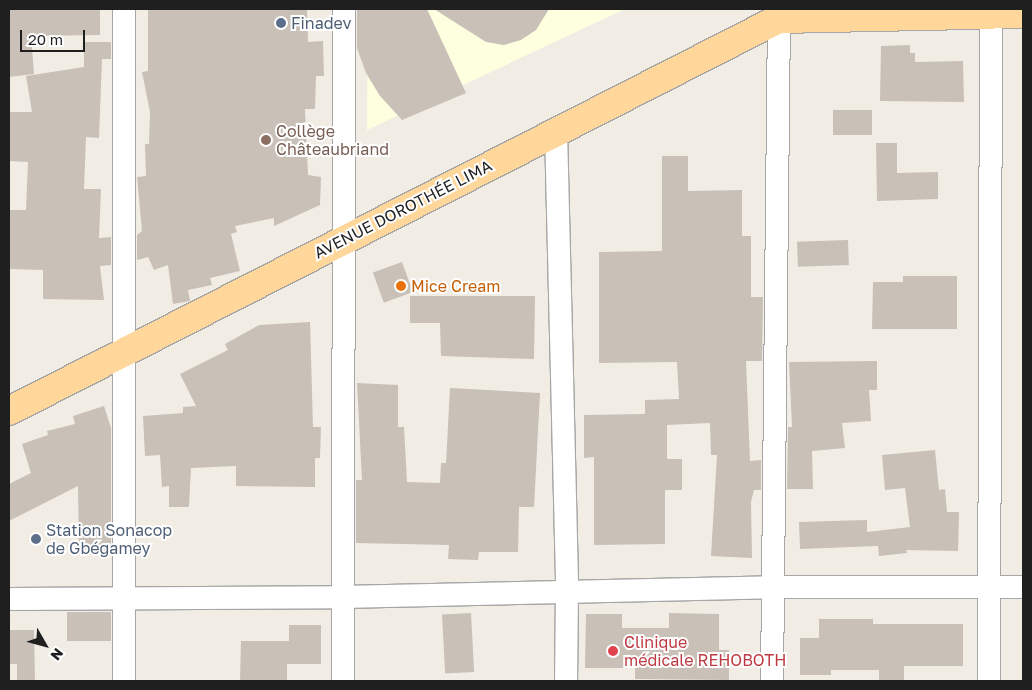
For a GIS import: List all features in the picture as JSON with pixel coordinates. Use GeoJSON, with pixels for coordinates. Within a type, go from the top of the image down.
{"type":"FeatureCollection","features":[{"type":"Feature","properties":{"kind":"main road"},"geometry":{"type":"LineString","coordinates":[[785,12],[991,11],[1023,14]]}},
{"type":"Feature","properties":{"kind":"main road","name":"AVENUE DOROTHÉE LIMA"},"geometry":{"type":"LineString","coordinates":[[9,411],[785,12]]}},
{"type":"Feature","properties":{"kind":"street"},"geometry":{"type":"LineString","coordinates":[[124,9],[124,681]]}},
{"type":"Feature","properties":{"kind":"street"},"geometry":{"type":"LineString","coordinates":[[343,681],[342,597],[346,238],[344,9]]}},
{"type":"Feature","properties":{"kind":"street"},"geometry":{"type":"LineString","coordinates":[[989,681],[991,11]]}},
{"type":"Feature","properties":{"kind":"street"},"geometry":{"type":"LineString","coordinates":[[772,681],[785,12]]}},
{"type":"Feature","properties":{"kind":"street"},"geometry":{"type":"LineString","coordinates":[[556,130],[567,590],[566,681]]}},
{"type":"Feature","properties":{"kind":"street"},"geometry":{"type":"LineString","coordinates":[[9,599],[342,597],[567,590],[773,587],[1023,588]]}},
{"type":"Feature","properties":{"kind":"shaded area"},"geometry":{"type":"Polygon","coordinates":[[[368,9],[625,9],[367,130],[368,9]]]}},
{"type":"Feature","properties":{"kind":"building"},"geometry":{"type":"Polygon","coordinates":[[[9,9],[100,9],[100,35],[31,36],[34,74],[9,77],[9,9]]]}},
{"type":"Feature","properties":{"kind":"building"},"geometry":{"type":"Polygon","coordinates":[[[148,9],[307,9],[308,42],[323,41],[324,76],[316,76],[315,109],[305,109],[308,175],[321,177],[320,205],[274,226],[274,218],[235,226],[237,232],[231,234],[240,271],[210,278],[212,285],[188,290],[190,301],[173,304],[168,265],[154,270],[148,257],[137,260],[137,235],[142,231],[137,177],[146,176],[145,144],[149,144],[150,112],[142,72],[148,71],[148,9]]]}},
{"type":"Feature","properties":{"kind":"building"},"geometry":{"type":"Polygon","coordinates":[[[357,9],[427,9],[466,93],[402,120],[380,96],[366,73],[357,48],[357,9]]]}},
{"type":"Feature","properties":{"kind":"building"},"geometry":{"type":"Polygon","coordinates":[[[434,9],[549,9],[536,30],[521,40],[504,45],[486,42],[434,9]]]}},
{"type":"Feature","properties":{"kind":"building"},"geometry":{"type":"Polygon","coordinates":[[[84,42],[111,42],[111,59],[102,59],[99,138],[86,137],[84,189],[101,189],[99,238],[111,237],[111,265],[100,266],[104,300],[43,299],[43,270],[9,269],[9,210],[26,210],[28,162],[9,161],[9,112],[32,112],[26,76],[84,67],[84,42]]]}},
{"type":"Feature","properties":{"kind":"building"},"geometry":{"type":"Polygon","coordinates":[[[910,45],[910,53],[915,53],[915,62],[963,61],[964,102],[880,101],[881,46],[910,45]]]}},
{"type":"Feature","properties":{"kind":"building"},"geometry":{"type":"Polygon","coordinates":[[[833,110],[872,110],[872,135],[833,135],[833,110]]]}},
{"type":"Feature","properties":{"kind":"building"},"geometry":{"type":"Polygon","coordinates":[[[876,143],[897,143],[897,173],[938,172],[938,199],[877,201],[876,143]]]}},
{"type":"Feature","properties":{"kind":"building"},"geometry":{"type":"Polygon","coordinates":[[[662,156],[688,156],[688,191],[742,190],[742,236],[751,236],[751,297],[763,297],[762,361],[746,361],[750,461],[761,460],[761,490],[754,490],[751,502],[752,558],[711,556],[717,455],[711,455],[710,423],[667,425],[667,459],[682,459],[682,490],[665,490],[665,544],[594,545],[594,457],[584,458],[584,415],[645,414],[645,400],[679,399],[677,362],[599,363],[599,252],[662,251],[662,156]]]}},
{"type":"Feature","properties":{"kind":"building"},"geometry":{"type":"Polygon","coordinates":[[[848,240],[849,265],[798,267],[797,242],[848,240]]]}},
{"type":"Feature","properties":{"kind":"building"},"geometry":{"type":"Polygon","coordinates":[[[402,262],[413,292],[384,303],[373,273],[402,262]]]}},
{"type":"Feature","properties":{"kind":"building"},"geometry":{"type":"Polygon","coordinates":[[[903,276],[957,276],[957,329],[872,329],[873,282],[903,282],[903,276]]]}},
{"type":"Feature","properties":{"kind":"building"},"geometry":{"type":"Polygon","coordinates":[[[410,296],[535,296],[534,359],[441,356],[440,323],[410,323],[410,296]]]}},
{"type":"Feature","properties":{"kind":"building"},"geometry":{"type":"Polygon","coordinates":[[[310,322],[313,427],[321,427],[320,458],[315,458],[315,487],[236,486],[236,466],[191,468],[189,507],[169,507],[169,486],[162,487],[160,455],[145,456],[143,416],[183,413],[183,407],[196,406],[180,374],[228,350],[225,344],[259,325],[310,322]]]}},
{"type":"Feature","properties":{"kind":"building"},"geometry":{"type":"Polygon","coordinates":[[[877,361],[877,390],[869,390],[871,421],[842,423],[845,448],[812,451],[813,489],[787,489],[788,427],[792,427],[789,362],[877,361]]]}},
{"type":"Feature","properties":{"kind":"building"},"geometry":{"type":"Polygon","coordinates":[[[357,383],[398,385],[398,427],[404,427],[407,482],[440,483],[441,463],[446,463],[450,388],[540,393],[534,507],[519,507],[518,552],[479,552],[478,560],[448,559],[449,545],[356,543],[356,480],[362,480],[357,383]]]}},
{"type":"Feature","properties":{"kind":"building"},"geometry":{"type":"Polygon","coordinates":[[[104,406],[111,428],[111,554],[79,555],[78,486],[9,521],[9,484],[31,473],[22,444],[48,435],[47,431],[75,424],[73,416],[104,406]]]}},
{"type":"Feature","properties":{"kind":"building"},"geometry":{"type":"Polygon","coordinates":[[[935,450],[939,490],[945,489],[947,512],[959,512],[958,551],[906,550],[907,553],[879,556],[878,546],[800,549],[799,522],[867,520],[867,532],[910,527],[905,488],[885,490],[882,455],[935,450]]]}},
{"type":"Feature","properties":{"kind":"building"},"geometry":{"type":"Polygon","coordinates":[[[67,612],[111,612],[111,641],[67,641],[67,612]]]}},
{"type":"Feature","properties":{"kind":"building"},"geometry":{"type":"Polygon","coordinates":[[[471,613],[474,672],[445,673],[442,615],[471,613]]]}},
{"type":"Feature","properties":{"kind":"building"},"geometry":{"type":"Polygon","coordinates":[[[669,613],[719,614],[719,650],[729,650],[729,680],[635,679],[635,668],[585,668],[586,614],[622,614],[622,628],[669,628],[669,613]]]}},
{"type":"Feature","properties":{"kind":"building"},"geometry":{"type":"Polygon","coordinates":[[[819,619],[873,619],[873,624],[963,624],[963,666],[904,666],[904,681],[879,681],[879,670],[831,670],[831,675],[800,675],[800,638],[819,638],[819,619]]]}},
{"type":"Feature","properties":{"kind":"building"},"geometry":{"type":"Polygon","coordinates":[[[289,625],[321,625],[321,664],[287,664],[287,681],[240,681],[241,641],[289,641],[289,625]]]}},
{"type":"Feature","properties":{"kind":"building"},"geometry":{"type":"Polygon","coordinates":[[[9,630],[34,630],[35,681],[17,681],[17,664],[9,664],[9,630]]]}},
{"type":"Feature","properties":{"kind":"place","name":"Finadev"},"geometry":{"type":"Point","coordinates":[281,23]}},
{"type":"Feature","properties":{"kind":"place","name":"Collège Châteaubriand"},"geometry":{"type":"Point","coordinates":[266,140]}},
{"type":"Feature","properties":{"kind":"place","name":"Mice Cream"},"geometry":{"type":"Point","coordinates":[401,286]}},
{"type":"Feature","properties":{"kind":"place","name":"Station Sonacop de Gbégamey"},"geometry":{"type":"Point","coordinates":[36,539]}},
{"type":"Feature","properties":{"kind":"place","name":"Clinique médicale REHOBOTH"},"geometry":{"type":"Point","coordinates":[613,651]}}]}
